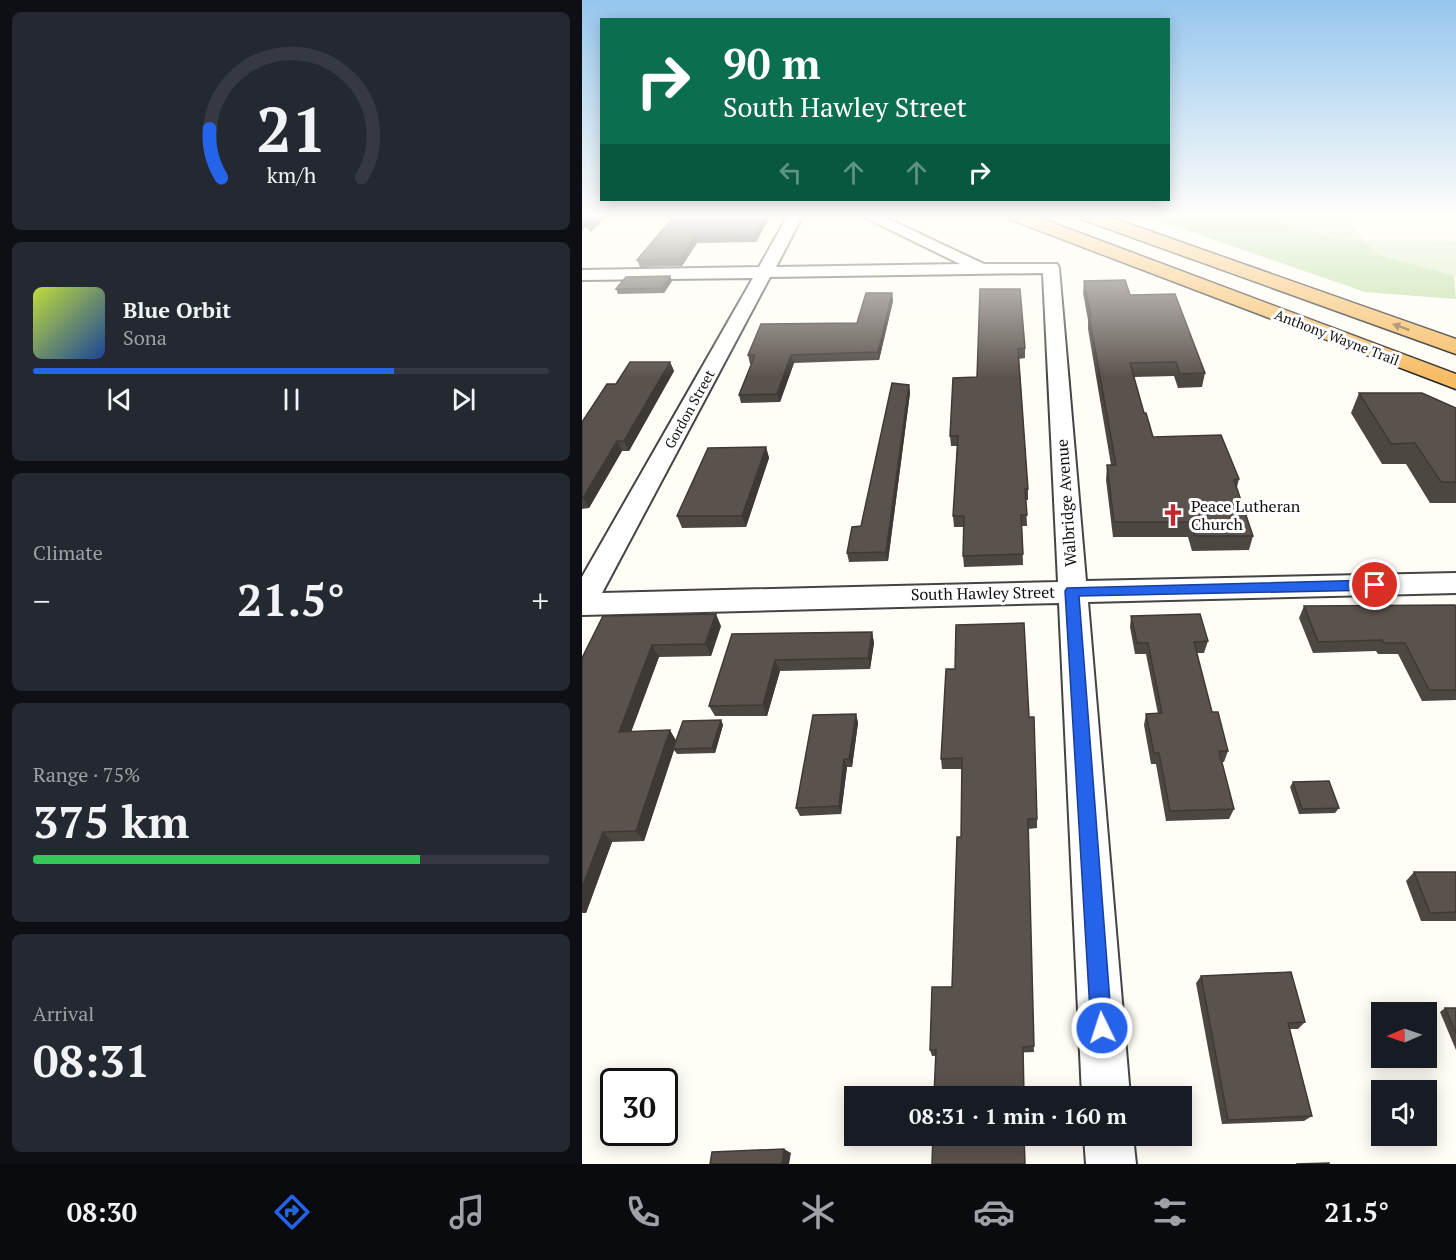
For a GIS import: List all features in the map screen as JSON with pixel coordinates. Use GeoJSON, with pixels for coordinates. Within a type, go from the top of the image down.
{"type":"FeatureCollection","features":[{"type":"Feature","properties":{"kind":"highway","name":"Anthony Wayne Trail"},"geometry":{"type":"LineString","coordinates":[[1158,269],[1456,382]]}},
{"type":"Feature","properties":{"kind":"highway","name":"Anthony Wayne Trail"},"geometry":{"type":"LineString","coordinates":[[1239,269],[1456,347]]}},
{"type":"Feature","properties":{"kind":"highway"},"geometry":{"type":"LineString","coordinates":[[1402,362],[1456,371]]}},
{"type":"Feature","properties":{"kind":"street","name":"Gordon Street"},"geometry":{"type":"LineString","coordinates":[[582,603],[766,269]]}},
{"type":"Feature","properties":{"kind":"street"},"geometry":{"type":"LineString","coordinates":[[582,275],[961,269]]}},
{"type":"Feature","properties":{"kind":"street","name":"Walbridge Avenue"},"geometry":{"type":"LineString","coordinates":[[1051,269],[1105,1086]]}},
{"type":"Feature","properties":{"kind":"street","name":"South Hawley Street"},"geometry":{"type":"LineString","coordinates":[[582,603],[1456,583]]}},
{"type":"Feature","properties":{"kind":"street"},"geometry":{"type":"LineString","coordinates":[[1110,1146],[1111,1164]]}},
{"type":"Feature","properties":{"kind":"green space"},"geometry":{"type":"Polygon","coordinates":[[[1299,269],[1431,269],[1454,276],[1456,299],[1365,292],[1299,269]]]}},
{"type":"Feature","properties":{"kind":"green space"},"geometry":{"type":"Polygon","coordinates":[[[1430,269],[1456,269],[1456,277],[1430,269]]]}},
{"type":"Feature","properties":{"kind":"building"},"geometry":{"type":"Polygon","coordinates":[[[670,276],[662,288],[616,289],[626,277],[670,276]]]}},
{"type":"Feature","properties":{"kind":"building"},"geometry":{"type":"Polygon","coordinates":[[[1125,280],[1130,295],[1175,294],[1205,373],[1180,374],[1176,362],[1130,363],[1153,437],[1221,435],[1239,479],[1234,480],[1253,536],[1195,536],[1191,522],[1114,522],[1107,465],[1116,465],[1084,281],[1125,280]]]}},
{"type":"Feature","properties":{"kind":"building"},"geometry":{"type":"Polygon","coordinates":[[[980,289],[1020,289],[1025,348],[1018,349],[1028,489],[1025,489],[1027,515],[1021,515],[1023,554],[963,556],[964,516],[953,516],[958,436],[950,436],[953,378],[977,377],[980,289]]]}},
{"type":"Feature","properties":{"kind":"building"},"geometry":{"type":"Polygon","coordinates":[[[866,293],[892,293],[878,352],[791,355],[777,394],[739,395],[755,355],[748,355],[761,324],[857,323],[866,293]]]}},
{"type":"Feature","properties":{"kind":"building"},"geometry":{"type":"Polygon","coordinates":[[[630,362],[670,362],[624,441],[617,441],[582,498],[582,422],[607,384],[616,384],[630,362]]]}},
{"type":"Feature","properties":{"kind":"building"},"geometry":{"type":"Polygon","coordinates":[[[892,383],[909,385],[886,552],[847,553],[852,527],[861,526],[892,383]]]}},
{"type":"Feature","properties":{"kind":"building"},"geometry":{"type":"Polygon","coordinates":[[[1359,393],[1422,393],[1456,408],[1456,482],[1441,482],[1415,443],[1391,444],[1359,393]]]}},
{"type":"Feature","properties":{"kind":"building"},"geometry":{"type":"Polygon","coordinates":[[[766,447],[742,516],[677,516],[708,448],[766,447]]]}},
{"type":"Feature","properties":{"kind":"building"},"geometry":{"type":"Polygon","coordinates":[[[1455,605],[1456,690],[1429,690],[1405,643],[1384,643],[1382,640],[1318,642],[1304,606],[1455,605]]]}},
{"type":"Feature","properties":{"kind":"building"},"geometry":{"type":"Polygon","coordinates":[[[716,614],[705,644],[652,645],[619,732],[670,730],[636,831],[603,832],[582,888],[582,658],[603,616],[716,614]]]}},
{"type":"Feature","properties":{"kind":"building"},"geometry":{"type":"Polygon","coordinates":[[[1200,614],[1208,641],[1194,642],[1212,712],[1218,712],[1228,751],[1219,751],[1234,809],[1170,811],[1159,753],[1154,753],[1146,714],[1162,713],[1148,643],[1137,643],[1131,616],[1200,614]]]}},
{"type":"Feature","properties":{"kind":"building"},"geometry":{"type":"Polygon","coordinates":[[[1024,623],[1029,717],[1034,717],[1037,819],[1028,819],[1034,1046],[1023,1047],[1024,1086],[934,1086],[936,1050],[930,1050],[932,987],[952,987],[957,837],[961,837],[962,758],[941,759],[946,669],[955,669],[956,625],[1024,623]]]}},
{"type":"Feature","properties":{"kind":"building"},"geometry":{"type":"Polygon","coordinates":[[[872,632],[868,658],[775,660],[763,705],[709,706],[732,634],[872,632]]]}},
{"type":"Feature","properties":{"kind":"building"},"geometry":{"type":"Polygon","coordinates":[[[856,714],[849,759],[844,759],[839,806],[796,808],[813,715],[856,714]]]}},
{"type":"Feature","properties":{"kind":"building"},"geometry":{"type":"Polygon","coordinates":[[[721,720],[712,748],[673,749],[683,721],[721,720]]]}},
{"type":"Feature","properties":{"kind":"building"},"geometry":{"type":"Polygon","coordinates":[[[1329,781],[1339,808],[1302,809],[1293,782],[1329,781]]]}},
{"type":"Feature","properties":{"kind":"building"},"geometry":{"type":"Polygon","coordinates":[[[1414,872],[1456,872],[1456,912],[1430,913],[1414,872]]]}},
{"type":"Feature","properties":{"kind":"building"},"geometry":{"type":"Polygon","coordinates":[[[1291,972],[1305,1022],[1288,1023],[1312,1116],[1228,1120],[1201,976],[1291,972]]]}},
{"type":"Feature","properties":{"kind":"building"},"geometry":{"type":"Polygon","coordinates":[[[1445,1008],[1456,1008],[1456,1033],[1445,1008]]]}},
{"type":"Feature","properties":{"kind":"building"},"geometry":{"type":"Polygon","coordinates":[[[933,1146],[1024,1146],[1025,1164],[932,1164],[933,1146]]]}},
{"type":"Feature","properties":{"kind":"building"},"geometry":{"type":"Polygon","coordinates":[[[784,1149],[782,1164],[710,1164],[712,1152],[784,1149]]]}},
{"type":"Feature","properties":{"kind":"place","name":"Peace Lutheran Church"},"geometry":{"type":"Point","coordinates":[1173,515]}},
{"type":"Feature","properties":{"kind":"route"},"geometry":{"type":"LineString","coordinates":[[1102,1028],[1072,591],[1375,585]]}}]}
